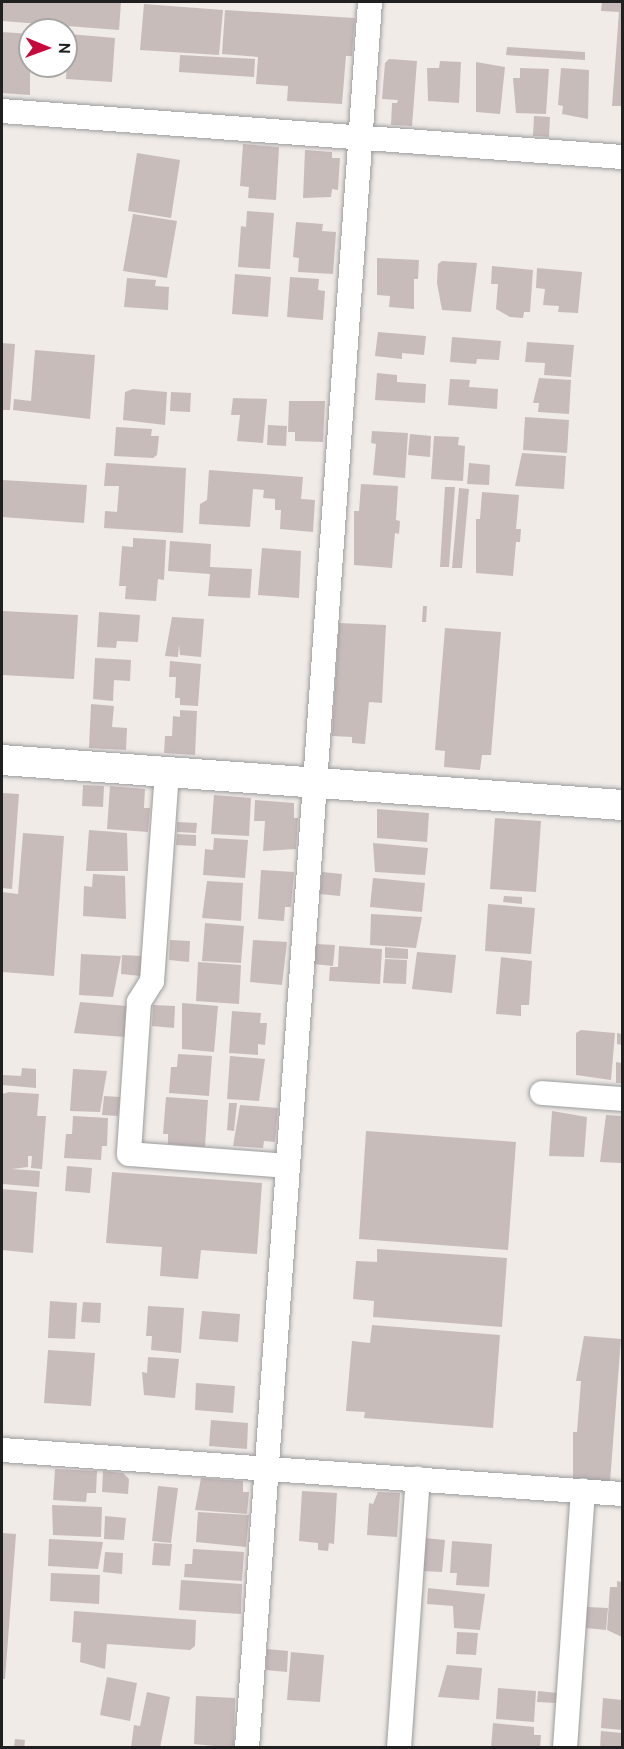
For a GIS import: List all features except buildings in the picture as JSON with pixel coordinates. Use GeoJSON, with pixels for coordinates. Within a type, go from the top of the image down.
{"type":"FeatureCollection","features":[{"type":"Feature","properties":{"kind":"street"},"geometry":{"type":"LineString","coordinates":[[247,1748],[313,783],[370,2]]}},
{"type":"Feature","properties":{"kind":"street"},"geometry":{"type":"LineString","coordinates":[[2,111],[622,157]]}},
{"type":"Feature","properties":{"kind":"street"},"geometry":{"type":"LineString","coordinates":[[2,760],[622,805]]}},
{"type":"Feature","properties":{"kind":"street"},"geometry":{"type":"LineString","coordinates":[[167,772],[152,981],[139,1002],[129,1154],[287,1166]]}},
{"type":"Feature","properties":{"kind":"street"},"geometry":{"type":"LineString","coordinates":[[542,1093],[622,1099]]}},
{"type":"Feature","properties":{"kind":"street"},"geometry":{"type":"LineString","coordinates":[[2,1450],[622,1494]]}},
{"type":"Feature","properties":{"kind":"street"},"geometry":{"type":"LineString","coordinates":[[399,1748],[418,1479]]}},
{"type":"Feature","properties":{"kind":"street"},"geometry":{"type":"LineString","coordinates":[[565,1748],[583,1491]]}}]}
